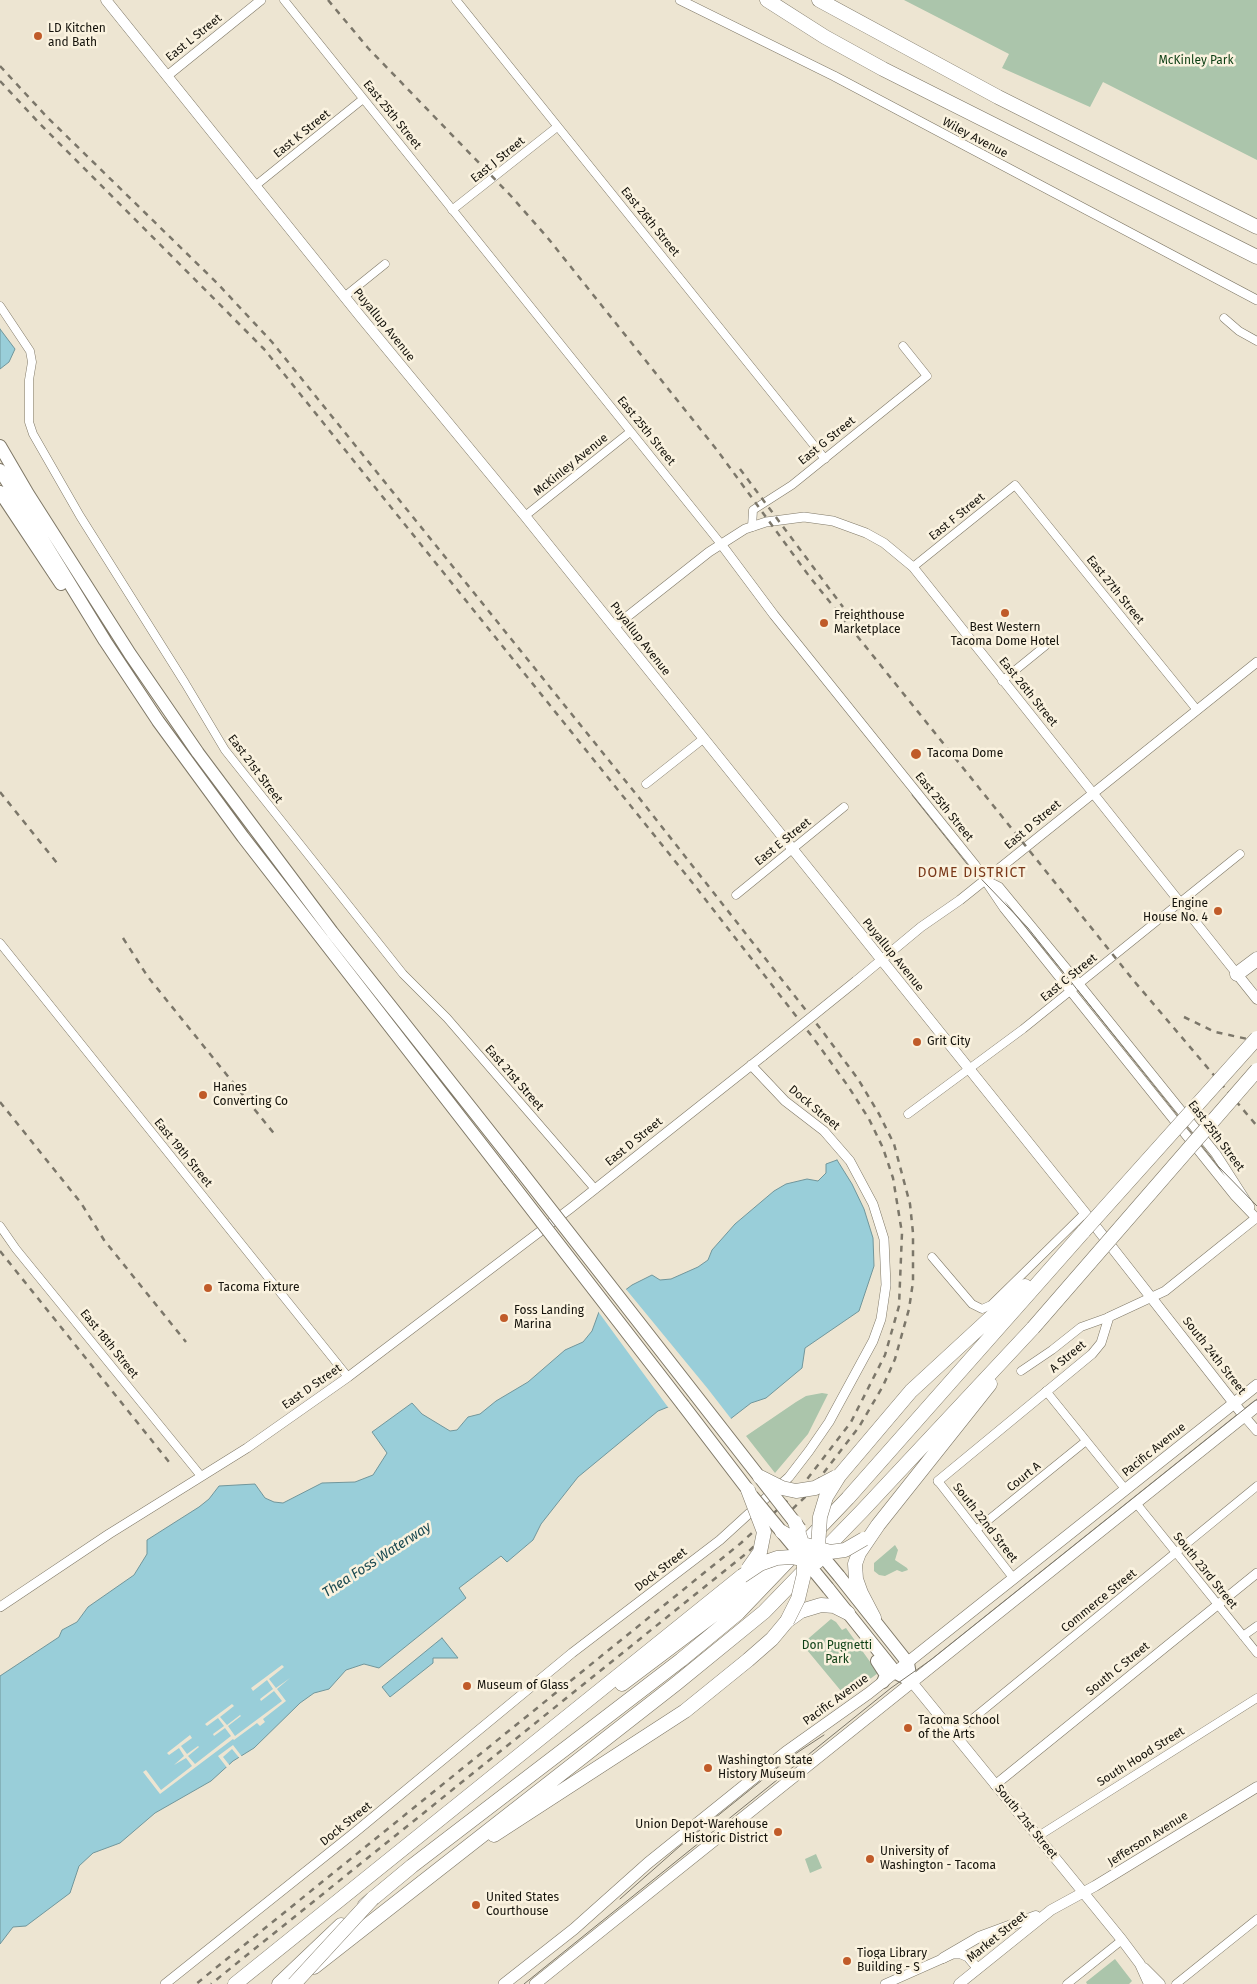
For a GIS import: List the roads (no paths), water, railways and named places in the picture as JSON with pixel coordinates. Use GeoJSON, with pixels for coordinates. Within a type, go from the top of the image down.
{"type":"FeatureCollection","features":[{"type":"Feature","properties":{"kind":"highway"},"geometry":{"type":"LineString","coordinates":[[767,0],[825,38],[883,69],[1251,254],[1257,264]]}},
{"type":"Feature","properties":{"kind":"highway"},"geometry":{"type":"LineString","coordinates":[[819,0],[998,97],[1257,227]]}},
{"type":"Feature","properties":{"kind":"highway"},"geometry":{"type":"LineString","coordinates":[[998,97],[1257,218]]}},
{"type":"Feature","properties":{"kind":"highway"},"geometry":{"type":"LineString","coordinates":[[0,446],[28,494],[130,654],[198,753],[332,932],[795,1522],[828,1588],[896,1673]]}},
{"type":"Feature","properties":{"kind":"highway"},"geometry":{"type":"LineString","coordinates":[[0,470],[105,641],[158,721],[214,798],[748,1490],[782,1532],[839,1576],[908,1663]]}},
{"type":"Feature","properties":{"kind":"highway"},"geometry":{"type":"LineString","coordinates":[[0,492],[42,558],[105,641]]}},
{"type":"Feature","properties":{"kind":"highway"},"geometry":{"type":"LineString","coordinates":[[1239,976],[1257,959]]}},
{"type":"Feature","properties":{"kind":"highway"},"geometry":{"type":"LineString","coordinates":[[1206,1094],[1257,1028]]}},
{"type":"Feature","properties":{"kind":"highway"},"geometry":{"type":"LineString","coordinates":[[280,1984],[321,1944],[373,1898],[709,1638],[765,1588],[1257,1038]]}},
{"type":"Feature","properties":{"kind":"highway"},"geometry":{"type":"LineString","coordinates":[[874,1618],[865,1603],[856,1579],[857,1556],[865,1540],[954,1421],[1257,1070]]}},
{"type":"Feature","properties":{"kind":"highway"},"geometry":{"type":"LineString","coordinates":[[787,1621],[813,1557],[822,1510],[839,1476],[911,1391],[1084,1231]]}},
{"type":"Feature","properties":{"kind":"highway"},"geometry":{"type":"LineString","coordinates":[[293,1984],[677,1683],[764,1612],[863,1510],[954,1421]]}},
{"type":"Feature","properties":{"kind":"highway"},"geometry":{"type":"LineString","coordinates":[[760,1477],[782,1488],[804,1491],[823,1485],[839,1476]]}},
{"type":"Feature","properties":{"kind":"highway"},"geometry":{"type":"LineString","coordinates":[[742,1576],[760,1552],[764,1539],[761,1520],[748,1490]]}},
{"type":"Feature","properties":{"kind":"highway"},"geometry":{"type":"LineString","coordinates":[[795,1522],[803,1544],[813,1557]]}},
{"type":"Feature","properties":{"kind":"highway"},"geometry":{"type":"LineString","coordinates":[[435,1824],[678,1643],[788,1558],[819,1528]]}},
{"type":"Feature","properties":{"kind":"highway"},"geometry":{"type":"LineString","coordinates":[[782,1532],[803,1544]]}},
{"type":"Feature","properties":{"kind":"highway"},"geometry":{"type":"LineString","coordinates":[[235,1984],[742,1576],[769,1560],[784,1557],[813,1557],[840,1551],[865,1540]]}},
{"type":"Feature","properties":{"kind":"highway"},"geometry":{"type":"LineString","coordinates":[[425,1881],[664,1726],[720,1684],[772,1638],[787,1621],[810,1607],[834,1606],[852,1618],[886,1675],[883,1682]]}},
{"type":"Feature","properties":{"kind":"highway","name":"South 21st Street"},"geometry":{"type":"LineString","coordinates":[[908,1663],[911,1681]]}},
{"type":"Feature","properties":{"kind":"highway","name":"South 21st Street"},"geometry":{"type":"LineString","coordinates":[[896,1673],[911,1681]]}},
{"type":"Feature","properties":{"kind":"highway"},"geometry":{"type":"LineString","coordinates":[[293,1984],[373,1898]]}},
{"type":"Feature","properties":{"kind":"main road","name":"Puyallup Avenue"},"geometry":{"type":"LineString","coordinates":[[106,0],[344,296],[525,516],[1151,1296]]}},
{"type":"Feature","properties":{"kind":"main road","name":"East 26th Street"},"geometry":{"type":"LineString","coordinates":[[1239,976],[1257,999]]}},
{"type":"Feature","properties":{"kind":"main road","name":"South 24th Street"},"geometry":{"type":"LineString","coordinates":[[1151,1296],[1244,1416]]}},
{"type":"Feature","properties":{"kind":"main road","name":"Pacific Avenue"},"geometry":{"type":"LineString","coordinates":[[504,1984],[574,1930],[648,1864],[771,1764],[896,1673],[1257,1385]]}},
{"type":"Feature","properties":{"kind":"main road"},"geometry":{"type":"LineString","coordinates":[[535,1984],[911,1681],[1257,1406]]}},
{"type":"Feature","properties":{"kind":"main road","name":"South 21st Street"},"geometry":{"type":"LineString","coordinates":[[911,1681],[1140,1964],[1160,1984]]}},
{"type":"Feature","properties":{"kind":"main road","name":"Jefferson Avenue"},"geometry":{"type":"LineString","coordinates":[[1052,1910],[1257,1787]]}},
{"type":"Feature","properties":{"kind":"main road"},"geometry":{"type":"LineString","coordinates":[[943,1958],[979,1938],[1052,1910]]}},
{"type":"Feature","properties":{"kind":"main road","name":"Market Street"},"geometry":{"type":"LineString","coordinates":[[959,1984],[1052,1910]]}},
{"type":"Feature","properties":{"kind":"main road","name":"South 21st Street"},"geometry":{"type":"LineString","coordinates":[[1140,1964],[1149,1984]]}},
{"type":"Feature","properties":{"kind":"street","name":"East L Street"},"geometry":{"type":"LineString","coordinates":[[167,76],[261,0]]}},
{"type":"Feature","properties":{"kind":"street","name":"East 25th Street"},"geometry":{"type":"LineString","coordinates":[[284,0],[720,544],[985,880],[1004,908],[1235,1196],[1257,1219]]}},
{"type":"Feature","properties":{"kind":"street","name":"East 26th Street"},"geometry":{"type":"LineString","coordinates":[[456,0],[825,459]]}},
{"type":"Feature","properties":{"kind":"street","name":"Wiley Avenue"},"geometry":{"type":"LineString","coordinates":[[680,0],[834,76],[1257,300]]}},
{"type":"Feature","properties":{"kind":"street","name":"East K Street"},"geometry":{"type":"LineString","coordinates":[[255,186],[363,99]]}},
{"type":"Feature","properties":{"kind":"street","name":"East J Street"},"geometry":{"type":"LineString","coordinates":[[452,210],[557,126]]}},
{"type":"Feature","properties":{"kind":"street"},"geometry":{"type":"LineString","coordinates":[[344,296],[385,264]]}},
{"type":"Feature","properties":{"kind":"street","name":"East 21st Street"},"geometry":{"type":"LineString","coordinates":[[0,306],[30,351],[32,362],[29,380],[29,422],[33,434],[80,516],[185,683],[224,750],[404,974],[447,1018],[595,1189]]}},
{"type":"Feature","properties":{"kind":"street"},"geometry":{"type":"LineString","coordinates":[[1224,318],[1239,331],[1257,341]]}},
{"type":"Feature","properties":{"kind":"street","name":"East G Street"},"geometry":{"type":"LineString","coordinates":[[752,527],[754,510],[792,485],[927,376],[903,346]]}},
{"type":"Feature","properties":{"kind":"street","name":"McKinley Avenue"},"geometry":{"type":"LineString","coordinates":[[525,516],[630,432]]}},
{"type":"Feature","properties":{"kind":"street","name":"East F Street"},"geometry":{"type":"LineString","coordinates":[[913,567],[1015,485]]}},
{"type":"Feature","properties":{"kind":"street","name":"East 27th Street"},"geometry":{"type":"LineString","coordinates":[[1015,485],[1197,710]]}},
{"type":"Feature","properties":{"kind":"street","name":"East 26th Street"},"geometry":{"type":"LineString","coordinates":[[720,544],[752,527],[784,519],[804,517],[833,521],[866,533],[884,543],[913,567],[1239,976]]}},
{"type":"Feature","properties":{"kind":"street"},"geometry":{"type":"LineString","coordinates":[[614,627],[720,544]]}},
{"type":"Feature","properties":{"kind":"street"},"geometry":{"type":"LineString","coordinates":[[1002,681],[1045,646]]}},
{"type":"Feature","properties":{"kind":"street","name":"East D Street"},"geometry":{"type":"LineString","coordinates":[[0,1607],[247,1448],[348,1377],[604,1182],[921,927],[985,880],[1257,662]]}},
{"type":"Feature","properties":{"kind":"street"},"geometry":{"type":"LineString","coordinates":[[646,784],[703,739]]}},
{"type":"Feature","properties":{"kind":"street","name":"East E Street"},"geometry":{"type":"LineString","coordinates":[[736,895],[844,807]]}},
{"type":"Feature","properties":{"kind":"street","name":"East C Street"},"geometry":{"type":"LineString","coordinates":[[908,1114],[969,1070],[1071,991],[1240,854]]}},
{"type":"Feature","properties":{"kind":"street","name":"East 25th Street"},"geometry":{"type":"LineString","coordinates":[[985,880],[999,887],[1216,1154],[1257,1219]]}},
{"type":"Feature","properties":{"kind":"street","name":"East 19th Street"},"geometry":{"type":"LineString","coordinates":[[0,943],[348,1377]]}},
{"type":"Feature","properties":{"kind":"street","name":"Dock Street"},"geometry":{"type":"LineString","coordinates":[[165,1984],[416,1783],[572,1653],[704,1553],[789,1476],[809,1452],[829,1422],[874,1341],[885,1302],[886,1264],[884,1239],[859,1174],[824,1131],[785,1101],[751,1065]]}},
{"type":"Feature","properties":{"kind":"street"},"geometry":{"type":"LineString","coordinates":[[932,1257],[972,1304],[982,1309],[991,1305],[1085,1212]]}},
{"type":"Feature","properties":{"kind":"street"},"geometry":{"type":"LineString","coordinates":[[1021,1371],[1081,1327],[1109,1317],[1165,1290],[1257,1219]]}},
{"type":"Feature","properties":{"kind":"street","name":"East 18th Street"},"geometry":{"type":"LineString","coordinates":[[0,1226],[16,1249],[201,1476]]}},
{"type":"Feature","properties":{"kind":"street","name":"A Street"},"geometry":{"type":"LineString","coordinates":[[938,1481],[1097,1349],[1101,1343],[1109,1317]]}},
{"type":"Feature","properties":{"kind":"street"},"geometry":{"type":"LineString","coordinates":[[1046,1391],[1126,1490]]}},
{"type":"Feature","properties":{"kind":"street","name":"South 24th Street"},"geometry":{"type":"LineString","coordinates":[[1244,1416],[1257,1431]]}},
{"type":"Feature","properties":{"kind":"street","name":"Court A"},"geometry":{"type":"LineString","coordinates":[[976,1530],[1086,1441]]}},
{"type":"Feature","properties":{"kind":"street","name":"South 22nd Street"},"geometry":{"type":"LineString","coordinates":[[938,1481],[1014,1579]]}},
{"type":"Feature","properties":{"kind":"street","name":"Commerce Street"},"geometry":{"type":"LineString","coordinates":[[954,1734],[1257,1486]]}},
{"type":"Feature","properties":{"kind":"street","name":"South 23rd Street"},"geometry":{"type":"LineString","coordinates":[[1136,1503],[1257,1653]]}},
{"type":"Feature","properties":{"kind":"street","name":"South C Street"},"geometry":{"type":"LineString","coordinates":[[995,1785],[1257,1573]]}},
{"type":"Feature","properties":{"kind":"street"},"geometry":{"type":"LineString","coordinates":[[1243,1636],[1257,1626]]}},
{"type":"Feature","properties":{"kind":"street","name":"South Hood Street"},"geometry":{"type":"LineString","coordinates":[[1038,1837],[1257,1698]]}},
{"type":"Feature","properties":{"kind":"street"},"geometry":{"type":"LineString","coordinates":[[1176,1984],[1257,1919]]}},
{"type":"Feature","properties":{"kind":"street"},"geometry":{"type":"LineString","coordinates":[[1068,1984],[1122,1940]]}},
{"type":"Feature","properties":{"kind":"street"},"geometry":{"type":"LineString","coordinates":[[885,1984],[943,1958],[957,1954],[965,1955],[978,1969]]}},
{"type":"Feature","properties":{"kind":"water"},"geometry":{"type":"Polygon","coordinates":[[[0,329],[15,349],[9,362],[0,369],[0,329]]]}},
{"type":"Feature","properties":{"kind":"water","name":"Thea Foss Waterway"},"geometry":{"type":"Polygon","coordinates":[[[837,1160],[852,1184],[864,1209],[873,1238],[874,1266],[859,1311],[805,1348],[802,1368],[766,1398],[751,1403],[729,1420],[668,1407],[658,1411],[578,1477],[541,1524],[533,1540],[507,1562],[501,1556],[459,1588],[466,1598],[379,1668],[364,1664],[346,1670],[329,1689],[314,1693],[300,1703],[254,1748],[233,1761],[211,1781],[155,1813],[120,1843],[93,1853],[79,1866],[70,1893],[26,1926],[13,1927],[0,1944],[0,1676],[59,1637],[62,1630],[77,1622],[88,1607],[134,1575],[147,1554],[147,1540],[199,1507],[209,1499],[219,1486],[255,1484],[265,1498],[283,1503],[322,1483],[355,1482],[373,1475],[387,1453],[372,1432],[412,1403],[422,1414],[450,1431],[457,1430],[468,1417],[480,1414],[496,1401],[528,1382],[565,1350],[583,1342],[592,1331],[600,1309],[632,1285],[652,1275],[660,1280],[671,1279],[698,1267],[708,1260],[712,1250],[735,1224],[774,1191],[786,1184],[807,1179],[818,1181],[826,1173],[826,1164],[837,1160]]]}},
{"type":"Feature","properties":{"kind":"water"},"geometry":{"type":"Polygon","coordinates":[[[442,1638],[458,1658],[433,1658],[433,1663],[390,1697],[382,1687],[442,1638]]]}},
{"type":"Feature","properties":{"kind":"tram line"},"geometry":{"type":"LineString","coordinates":[[912,795],[967,864],[1028,928],[1218,1166],[1257,1206]]}},
{"type":"Feature","properties":{"kind":"tram line"},"geometry":{"type":"LineString","coordinates":[[524,1984],[891,1688],[932,1659],[1257,1399]]}},
{"type":"Feature","properties":{"kind":"tram line"},"geometry":{"type":"LineString","coordinates":[[620,1899],[680,1846],[792,1756],[824,1735]]}},
{"type":"Feature","properties":{"kind":"railway"},"geometry":{"type":"LineString","coordinates":[[328,0],[368,48],[511,196],[547,237],[717,450],[809,576],[1134,981],[1257,1126]]}},
{"type":"Feature","properties":{"kind":"railway"},"geometry":{"type":"LineString","coordinates":[[0,66],[47,117],[217,283],[272,342],[640,799],[858,1079],[894,1144],[910,1204],[913,1233],[913,1282],[909,1309],[895,1359],[883,1386],[859,1427],[805,1497],[748,1552],[211,1984]]}},
{"type":"Feature","properties":{"kind":"railway"},"geometry":{"type":"LineString","coordinates":[[0,81],[40,124],[264,349],[691,881],[814,1039],[869,1119],[883,1148],[893,1178],[902,1233],[899,1306],[885,1355],[851,1422],[798,1491],[741,1543],[196,1984]]}},
{"type":"Feature","properties":{"kind":"railway"},"geometry":{"type":"LineString","coordinates":[[740,469],[843,607]]}},
{"type":"Feature","properties":{"kind":"railway"},"geometry":{"type":"LineString","coordinates":[[0,792],[57,863]]}},
{"type":"Feature","properties":{"kind":"railway"},"geometry":{"type":"LineString","coordinates":[[123,938],[148,977],[276,1136]]}},
{"type":"Feature","properties":{"kind":"railway"},"geometry":{"type":"LineString","coordinates":[[1184,1017],[1215,1032],[1257,1041]]}},
{"type":"Feature","properties":{"kind":"railway"},"geometry":{"type":"LineString","coordinates":[[0,1102],[81,1203],[104,1240],[186,1342]]}},
{"type":"Feature","properties":{"kind":"railway"},"geometry":{"type":"LineString","coordinates":[[0,1251],[169,1462]]}},
{"type":"Feature","properties":{"kind":"place","name":"LD Kitchen and Bath"},"geometry":{"type":"Point","coordinates":[38,36]}},
{"type":"Feature","properties":{"kind":"place","name":"Best Western Tacoma Dome Hotel"},"geometry":{"type":"Point","coordinates":[1005,613]}},
{"type":"Feature","properties":{"kind":"place","name":"Freighthouse Marketplace"},"geometry":{"type":"Point","coordinates":[824,623]}},
{"type":"Feature","properties":{"kind":"place","name":"Tacoma Dome"},"geometry":{"type":"Point","coordinates":[916,754]}},
{"type":"Feature","properties":{"kind":"place","name":"Engine House No. 4"},"geometry":{"type":"Point","coordinates":[1218,911]}},
{"type":"Feature","properties":{"kind":"place","name":"Grit City"},"geometry":{"type":"Point","coordinates":[917,1042]}},
{"type":"Feature","properties":{"kind":"place","name":"Hanes Converting Co"},"geometry":{"type":"Point","coordinates":[203,1095]}},
{"type":"Feature","properties":{"kind":"place","name":"Tacoma Fixture"},"geometry":{"type":"Point","coordinates":[208,1288]}},
{"type":"Feature","properties":{"kind":"place","name":"Foss Landing Marina"},"geometry":{"type":"Point","coordinates":[504,1318]}},
{"type":"Feature","properties":{"kind":"place","name":"Museum of Glass"},"geometry":{"type":"Point","coordinates":[467,1686]}},
{"type":"Feature","properties":{"kind":"place","name":"Tacoma School of the Arts"},"geometry":{"type":"Point","coordinates":[908,1728]}},
{"type":"Feature","properties":{"kind":"place","name":"Washington State History Museum"},"geometry":{"type":"Point","coordinates":[708,1768]}},
{"type":"Feature","properties":{"kind":"place","name":"Union Depot-Warehouse Historic District"},"geometry":{"type":"Point","coordinates":[778,1832]}},
{"type":"Feature","properties":{"kind":"place","name":"University of Washington - Tacoma"},"geometry":{"type":"Point","coordinates":[870,1859]}},
{"type":"Feature","properties":{"kind":"place","name":"United States Courthouse"},"geometry":{"type":"Point","coordinates":[476,1905]}},
{"type":"Feature","properties":{"kind":"place","name":"Tioga Library Building - S"},"geometry":{"type":"Point","coordinates":[847,1961]}},
{"type":"Feature","properties":{"kind":"district","name":"DOME DISTRICT"},"geometry":{"type":"Point","coordinates":[972,873]}},
{"type":"Feature","properties":{"kind":"park label","name":"McKinley Park"},"geometry":{"type":"Point","coordinates":[1196,61]}},
{"type":"Feature","properties":{"kind":"park label","name":"Don Pugnetti Park"},"geometry":{"type":"Point","coordinates":[837,1653]}}]}
